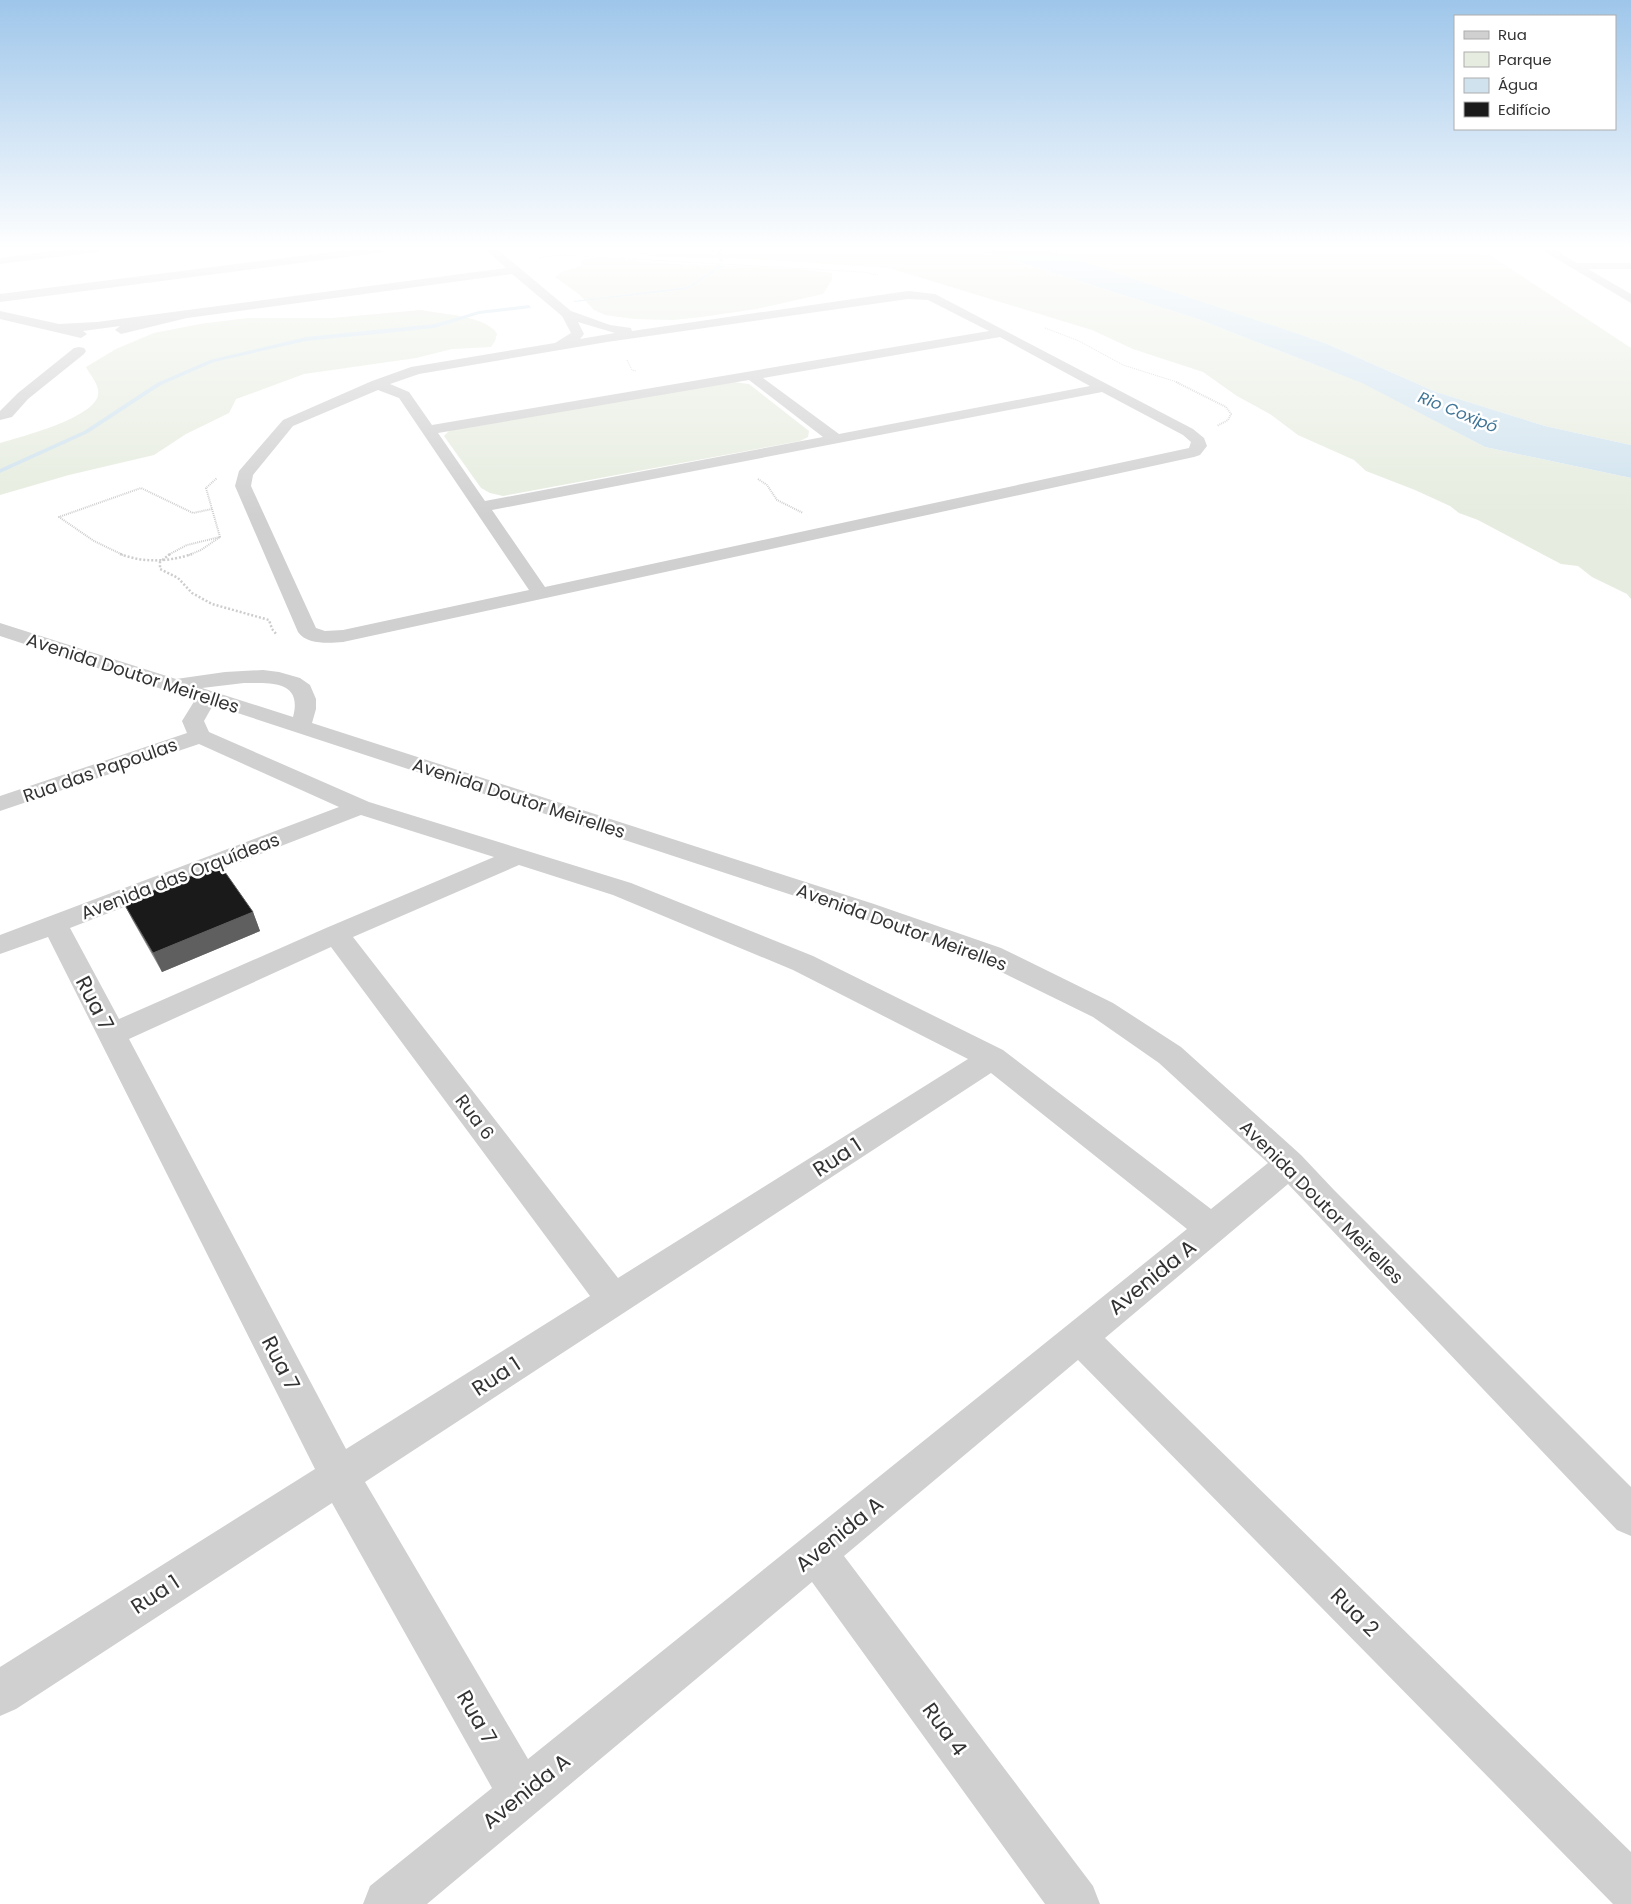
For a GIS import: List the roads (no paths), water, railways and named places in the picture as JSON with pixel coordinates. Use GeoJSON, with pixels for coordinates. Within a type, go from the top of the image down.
{"type":"FeatureCollection","features":[{"type":"Feature","properties":{"kind":"street"},"geometry":{"type":"LineString","coordinates":[[0,416],[6,414],[23,396],[79,351],[91,338]]}},
{"type":"Feature","properties":{"kind":"street"},"geometry":{"type":"LineString","coordinates":[[559,346],[572,338]]}},
{"type":"Feature","properties":{"kind":"street"},"geometry":{"type":"LineString","coordinates":[[611,338],[416,370],[377,384],[288,423],[245,474],[243,486],[308,632],[323,637],[343,636],[1194,452],[1199,446],[1199,441],[1196,437],[1011,338]]}},
{"type":"Feature","properties":{"kind":"street"},"geometry":{"type":"LineString","coordinates":[[429,430],[974,338]]}},
{"type":"Feature","properties":{"kind":"street"},"geometry":{"type":"LineString","coordinates":[[752,376],[836,439]]}},
{"type":"Feature","properties":{"kind":"street"},"geometry":{"type":"LineString","coordinates":[[377,384],[404,395],[541,594]]}},
{"type":"Feature","properties":{"kind":"street"},"geometry":{"type":"LineString","coordinates":[[481,506],[1105,388]]}},
{"type":"Feature","properties":{"kind":"street"},"geometry":{"type":"LineString","coordinates":[[6,396],[23,396]]}},
{"type":"Feature","properties":{"kind":"street","name":"Avenida Doutor Meirelles"},"geometry":{"type":"LineString","coordinates":[[0,629],[207,698],[865,910],[990,955],[1103,1010],[1170,1056],[1290,1164],[1336,1214],[1631,1516]]}},
{"type":"Feature","properties":{"kind":"street"},"geometry":{"type":"LineString","coordinates":[[172,686],[254,677],[276,677],[292,682],[302,691],[306,704],[300,728]]}},
{"type":"Feature","properties":{"kind":"street"},"geometry":{"type":"LineString","coordinates":[[207,698],[193,721],[200,736],[360,807],[622,889],[803,964],[992,1058],[1212,1228]]}},
{"type":"Feature","properties":{"kind":"street","name":"Rua das Papoulas"},"geometry":{"type":"LineString","coordinates":[[0,804],[200,736]]}},
{"type":"Feature","properties":{"kind":"street","name":"Avenida das Orquídeas"},"geometry":{"type":"LineString","coordinates":[[0,945],[360,807]]}},
{"type":"Feature","properties":{"kind":"street"},"geometry":{"type":"LineString","coordinates":[[111,1035],[336,934],[519,856]]}},
{"type":"Feature","properties":{"kind":"street","name":"Rua 7"},"geometry":{"type":"LineString","coordinates":[[55,924],[339,1476],[522,1795]]}},
{"type":"Feature","properties":{"kind":"street","name":"Rua 6"},"geometry":{"type":"LineString","coordinates":[[336,934],[614,1300]]}},
{"type":"Feature","properties":{"kind":"street","name":"Rua 1"},"geometry":{"type":"LineString","coordinates":[[0,1693],[992,1058]]}},
{"type":"Feature","properties":{"kind":"street","name":"Avenida A"},"geometry":{"type":"LineString","coordinates":[[407,1898],[522,1795],[1290,1164]]}},
{"type":"Feature","properties":{"kind":"street","name":"Rua 2"},"geometry":{"type":"LineString","coordinates":[[1079,1337],[1631,1887]]}},
{"type":"Feature","properties":{"kind":"street","name":"Rua 4"},"geometry":{"type":"LineString","coordinates":[[816,1553],[1075,1904]]}},
{"type":"Feature","properties":{"kind":"water","name":"Rio Coxipó"},"geometry":{"type":"Polygon","coordinates":[[[1246,338],[1310,338],[1436,392],[1545,426],[1631,445],[1631,478],[1485,447],[1362,383],[1246,338]]]}},
{"type":"Feature","properties":{"kind":"waterway"},"geometry":{"type":"LineString","coordinates":[[0,471],[86,432],[159,384],[212,361],[317,338]]}}]}
